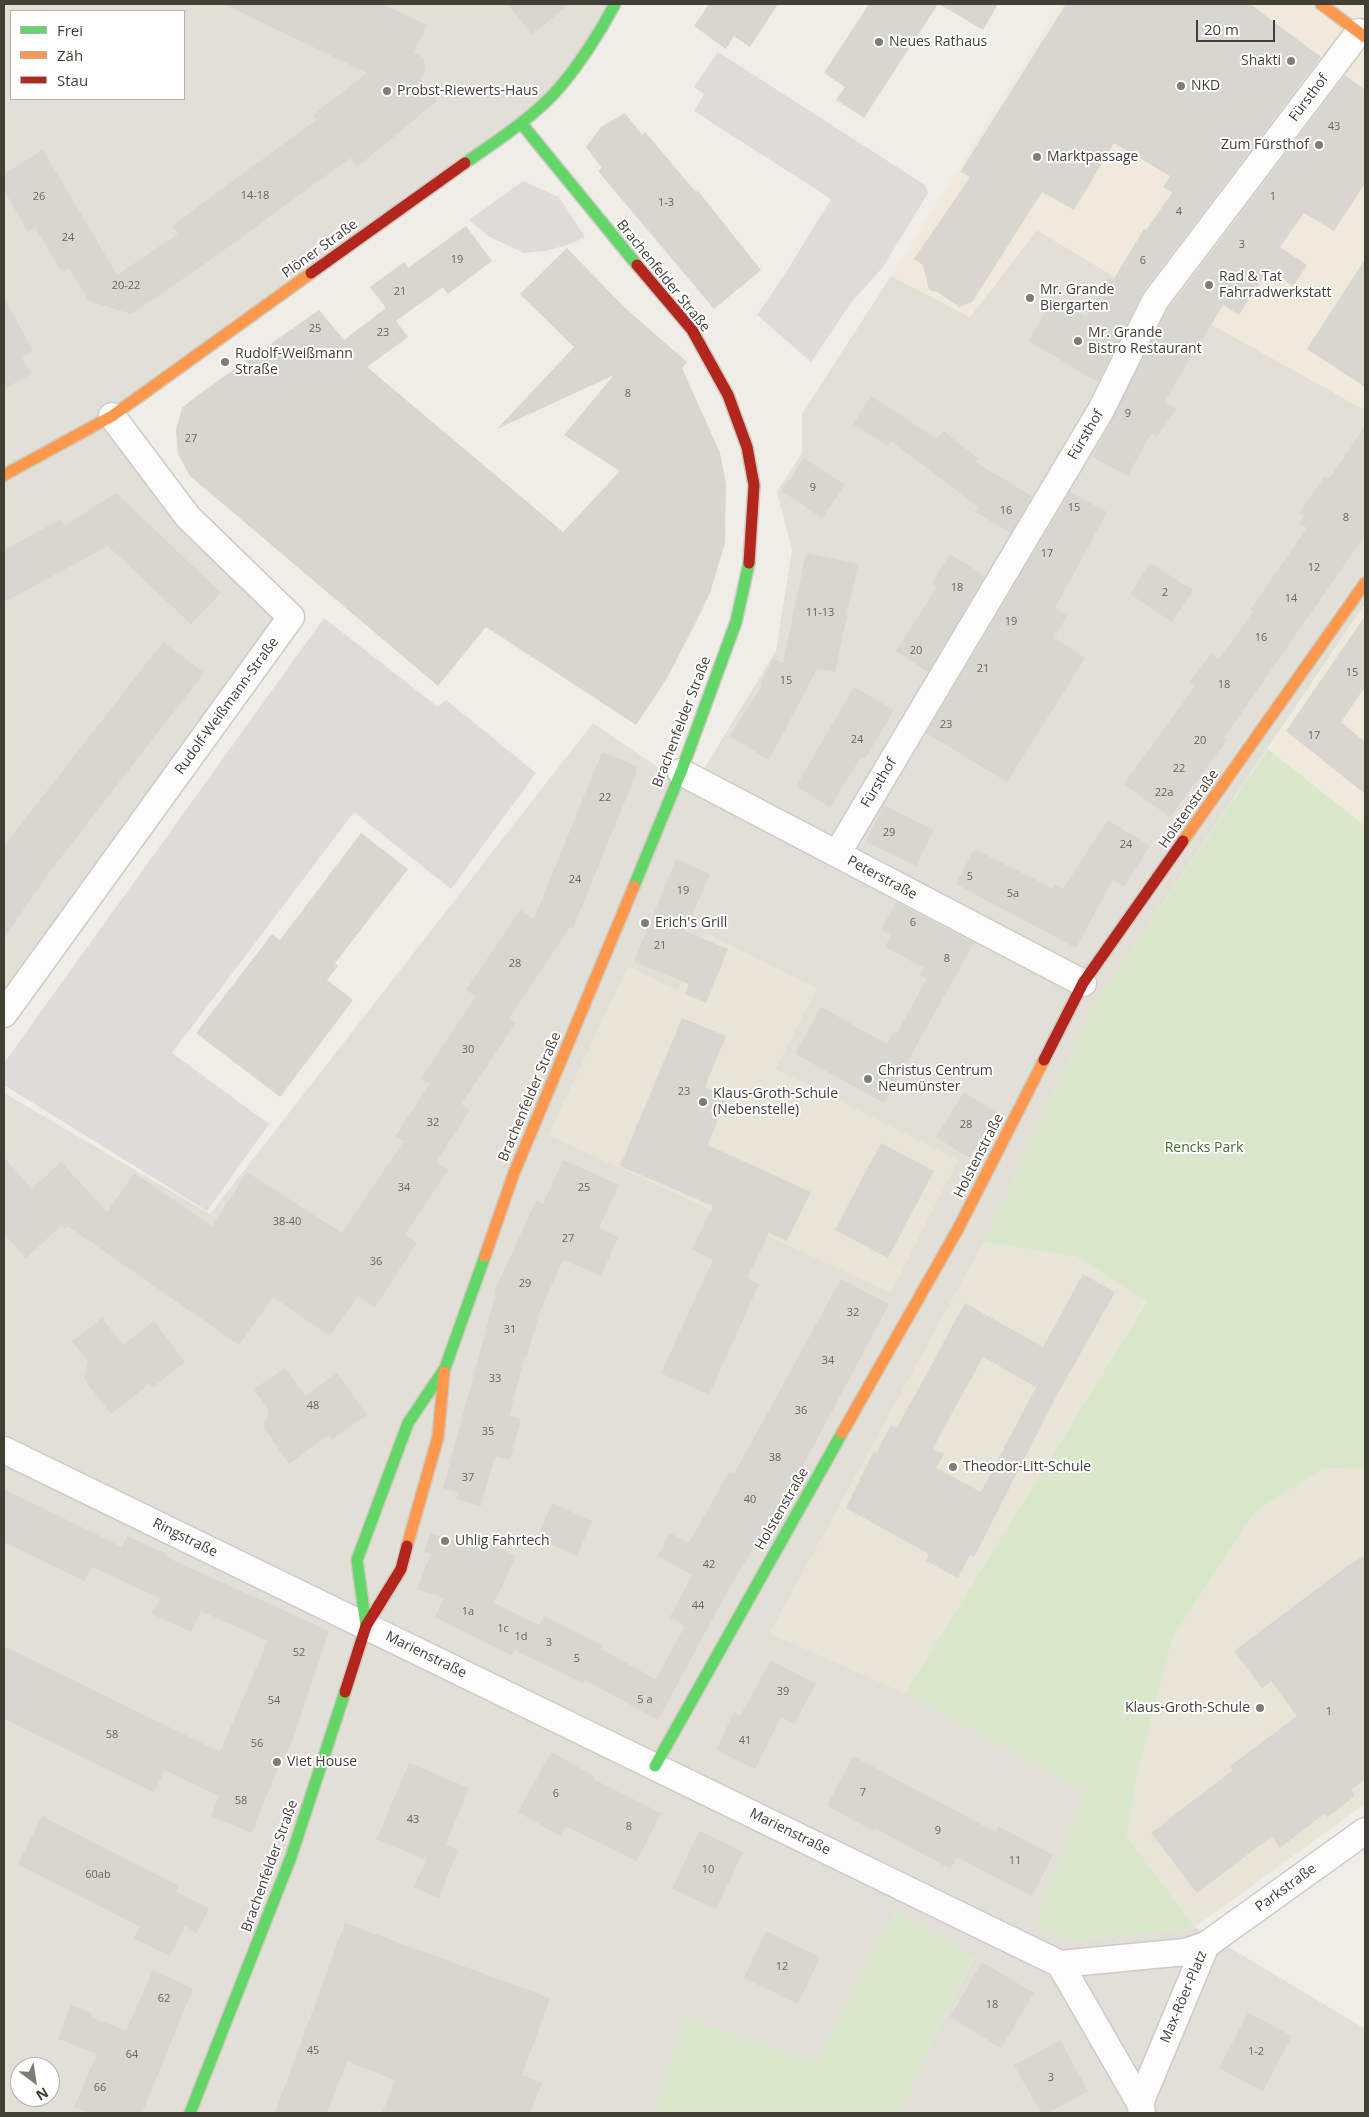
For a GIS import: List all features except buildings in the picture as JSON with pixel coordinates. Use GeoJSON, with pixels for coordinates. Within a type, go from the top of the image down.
{"type":"FeatureCollection","features":[{"type":"Feature","properties":{"kind":"street","name":"Plöner Straße"},"geometry":{"type":"LineString","coordinates":[[4,475],[112,416],[521,123],[560,87],[603,26],[615,4]]}},
{"type":"Feature","properties":{"kind":"street"},"geometry":{"type":"LineString","coordinates":[[1321,4],[1362,34]]}},
{"type":"Feature","properties":{"kind":"street","name":"Fürsthof"},"geometry":{"type":"LineString","coordinates":[[836,854],[1101,410],[1155,301],[1362,34]]}},
{"type":"Feature","properties":{"kind":"street","name":"Brachenfelder Straße"},"geometry":{"type":"LineString","coordinates":[[190,2113],[291,1857],[366,1626],[401,1569],[438,1437],[445,1368],[514,1173],[681,772],[736,622],[747,577],[754,486],[747,448],[728,396],[692,330],[521,123]]}},
{"type":"Feature","properties":{"kind":"street","name":"Rudolf-Weißmann-Straße"},"geometry":{"type":"LineString","coordinates":[[4,1014],[291,617],[188,517],[112,416]]}},
{"type":"Feature","properties":{"kind":"street","name":"Holstenstraße"},"geometry":{"type":"LineString","coordinates":[[655,1766],[958,1229],[1083,983],[1365,583]]}},
{"type":"Feature","properties":{"kind":"street","name":"Peterstraße"},"geometry":{"type":"LineString","coordinates":[[681,772],[1083,983]]}},
{"type":"Feature","properties":{"kind":"street","name":"Brachenfelder Straße"},"geometry":{"type":"LineString","coordinates":[[366,1626],[357,1560],[408,1423],[445,1368]]}},
{"type":"Feature","properties":{"kind":"street","name":"Ringstraße"},"geometry":{"type":"LineString","coordinates":[[4,1450],[366,1626]]}},
{"type":"Feature","properties":{"kind":"street","name":"Marienstraße"},"geometry":{"type":"LineString","coordinates":[[366,1626],[1060,1964]]}},
{"type":"Feature","properties":{"kind":"street","name":"Parkstraße"},"geometry":{"type":"LineString","coordinates":[[1206,1945],[1365,1831]]}},
{"type":"Feature","properties":{"kind":"street","name":"Max-Röer-Platz"},"geometry":{"type":"LineString","coordinates":[[1060,1964],[1184,1952],[1206,1945]]}},
{"type":"Feature","properties":{"kind":"street","name":"Max-Röer-Platz"},"geometry":{"type":"LineString","coordinates":[[1141,2108],[1206,1945]]}},
{"type":"Feature","properties":{"kind":"street"},"geometry":{"type":"LineString","coordinates":[[1060,1964],[1141,2108]]}},
{"type":"Feature","properties":{"kind":"shaded area"},"geometry":{"type":"Polygon","coordinates":[[[4,4],[613,4],[560,87],[112,416],[291,617],[4,1014],[4,4]]]}},
{"type":"Feature","properties":{"kind":"shaded area"},"geometry":{"type":"Polygon","coordinates":[[[1061,4],[1365,4],[1365,410],[1171,302],[1155,301],[1037,230],[970,317],[891,276],[1061,4]]]}},
{"type":"Feature","properties":{"kind":"shaded area"},"geometry":{"type":"Polygon","coordinates":[[[718,52],[925,185],[928,193],[883,267],[850,304],[811,362],[757,315],[785,274],[831,199],[694,111],[704,94],[694,87],[718,52]]]}},
{"type":"Feature","properties":{"kind":"shaded area"},"geometry":{"type":"Polygon","coordinates":[[[523,181],[559,197],[585,237],[568,245],[545,251],[524,253],[488,236],[469,220],[523,181]]]}},
{"type":"Feature","properties":{"kind":"shaded area"},"geometry":{"type":"Polygon","coordinates":[[[1037,230],[1155,301],[1171,302],[1365,410],[1365,604],[1096,1002],[984,1242],[770,1633],[905,1693],[1086,1791],[1071,1941],[1195,1927],[1365,2029],[1365,2113],[898,2113],[974,1957],[895,1912],[816,2064],[686,2020],[655,2113],[4,2113],[4,1093],[210,1214],[593,723],[691,790],[776,651],[792,550],[777,492],[802,453],[802,414],[891,276],[970,317],[1037,230]]]}},
{"type":"Feature","properties":{"kind":"shaded area"},"geometry":{"type":"Polygon","coordinates":[[[1365,604],[1365,826],[1268,749],[1365,604]]]}},
{"type":"Feature","properties":{"kind":"shaded area"},"geometry":{"type":"Polygon","coordinates":[[[324,618],[438,707],[446,700],[536,773],[451,889],[354,812],[172,1053],[269,1124],[207,1211],[4,1085],[4,1063],[324,618]]]}},
{"type":"Feature","properties":{"kind":"shaded area","name":"Klaus-Groth-Schule (Nebenstelle)"},"geometry":{"type":"Polygon","coordinates":[[[706,933],[817,988],[776,1069],[958,1160],[891,1293],[548,1135],[628,966],[677,991],[706,933]]]}},
{"type":"Feature","properties":{"kind":"shaded area","name":"Theodor-Litt-Schule"},"geometry":{"type":"Polygon","coordinates":[[[984,1242],[1077,1257],[1147,1300],[905,1693],[770,1633],[984,1242]]]}},
{"type":"Feature","properties":{"kind":"shaded area","name":"Klaus-Groth-Schule"},"geometry":{"type":"Polygon","coordinates":[[[1324,1468],[1365,1469],[1365,1804],[1195,1927],[1127,1837],[1136,1778],[1173,1637],[1255,1512],[1324,1468]]]}},
{"type":"Feature","properties":{"kind":"green space","name":"Rencks Park"},"geometry":{"type":"Polygon","coordinates":[[[1268,749],[1365,826],[1365,1469],[1324,1468],[1255,1512],[1173,1637],[1136,1778],[1127,1837],[1195,1927],[1071,1941],[1036,1925],[1085,1791],[905,1693],[1147,1301],[1077,1257],[984,1242],[1096,1002],[1268,749]]]}},
{"type":"Feature","properties":{"kind":"green space"},"geometry":{"type":"Polygon","coordinates":[[[895,1912],[974,1956],[898,2113],[655,2113],[686,2019],[816,2064],[895,1912]]]}},
{"type":"Feature","properties":{"kind":"traffic: fast"},"geometry":{"type":"LineString","coordinates":[[465,163],[515,128],[550,98],[583,57],[615,4]]}},
{"type":"Feature","properties":{"kind":"traffic: fast"},"geometry":{"type":"LineString","coordinates":[[521,123],[637,265]]}},
{"type":"Feature","properties":{"kind":"traffic: fast"},"geometry":{"type":"LineString","coordinates":[[634,886],[681,772],[736,622],[749,563]]}},
{"type":"Feature","properties":{"kind":"traffic: fast"},"geometry":{"type":"LineString","coordinates":[[366,1626],[357,1560],[408,1423],[445,1368],[485,1256]]}},
{"type":"Feature","properties":{"kind":"traffic: fast"},"geometry":{"type":"LineString","coordinates":[[655,1766],[842,1433]]}},
{"type":"Feature","properties":{"kind":"traffic: fast"},"geometry":{"type":"LineString","coordinates":[[190,2113],[291,1857],[345,1692]]}},
{"type":"Feature","properties":{"kind":"traffic: slow"},"geometry":{"type":"LineString","coordinates":[[1321,4],[1365,37]]}},
{"type":"Feature","properties":{"kind":"traffic: slow"},"geometry":{"type":"LineString","coordinates":[[4,475],[112,416],[311,273]]}},
{"type":"Feature","properties":{"kind":"traffic: slow"},"geometry":{"type":"LineString","coordinates":[[1183,841],[1365,583]]}},
{"type":"Feature","properties":{"kind":"traffic: slow"},"geometry":{"type":"LineString","coordinates":[[485,1256],[514,1173],[634,886]]}},
{"type":"Feature","properties":{"kind":"traffic: slow"},"geometry":{"type":"LineString","coordinates":[[842,1433],[958,1229],[1044,1060]]}},
{"type":"Feature","properties":{"kind":"traffic: slow"},"geometry":{"type":"LineString","coordinates":[[407,1546],[438,1437],[444,1372]]}},
{"type":"Feature","properties":{"kind":"traffic: jam"},"geometry":{"type":"LineString","coordinates":[[311,273],[465,163]]}},
{"type":"Feature","properties":{"kind":"traffic: jam"},"geometry":{"type":"LineString","coordinates":[[637,265],[692,330],[728,395],[747,447],[754,485],[749,563]]}},
{"type":"Feature","properties":{"kind":"traffic: jam"},"geometry":{"type":"LineString","coordinates":[[1044,1060],[1083,983],[1183,841]]}},
{"type":"Feature","properties":{"kind":"traffic: jam"},"geometry":{"type":"LineString","coordinates":[[345,1692],[366,1626],[401,1569],[407,1546]]}},
{"type":"Feature","properties":{"kind":"place","name":"Neues Rathaus"},"geometry":{"type":"Point","coordinates":[879,42]}},
{"type":"Feature","properties":{"kind":"place","name":"Shakti"},"geometry":{"type":"Point","coordinates":[1291,61]}},
{"type":"Feature","properties":{"kind":"place","name":"NKD"},"geometry":{"type":"Point","coordinates":[1181,86]}},
{"type":"Feature","properties":{"kind":"place","name":"Probst-Riewerts-Haus"},"geometry":{"type":"Point","coordinates":[387,91]}},
{"type":"Feature","properties":{"kind":"place","name":"Zum Fürsthof"},"geometry":{"type":"Point","coordinates":[1319,145]}},
{"type":"Feature","properties":{"kind":"place","name":"Marktpassage"},"geometry":{"type":"Point","coordinates":[1037,157]}},
{"type":"Feature","properties":{"kind":"place","name":"Rad & Tat Fahrradwerkstatt"},"geometry":{"type":"Point","coordinates":[1209,285]}},
{"type":"Feature","properties":{"kind":"place","name":"Mr. Grande Biergarten"},"geometry":{"type":"Point","coordinates":[1030,298]}},
{"type":"Feature","properties":{"kind":"place","name":"Mr. Grande Bistro Restaurant"},"geometry":{"type":"Point","coordinates":[1078,341]}},
{"type":"Feature","properties":{"kind":"place","name":"Rudolf-Weißmann Straße"},"geometry":{"type":"Point","coordinates":[225,362]}},
{"type":"Feature","properties":{"kind":"place","name":"Erich's Grill"},"geometry":{"type":"Point","coordinates":[645,923]}},
{"type":"Feature","properties":{"kind":"place","name":"Christus Centrum Neumünster"},"geometry":{"type":"Point","coordinates":[868,1079]}},
{"type":"Feature","properties":{"kind":"place","name":"Klaus-Groth-Schule (Nebenstelle)"},"geometry":{"type":"Point","coordinates":[703,1102]}},
{"type":"Feature","properties":{"kind":"place","name":"Theodor-Litt-Schule"},"geometry":{"type":"Point","coordinates":[953,1467]}},
{"type":"Feature","properties":{"kind":"place","name":"Uhlig Fahrtech"},"geometry":{"type":"Point","coordinates":[445,1541]}},
{"type":"Feature","properties":{"kind":"place","name":"Klaus-Groth-Schule"},"geometry":{"type":"Point","coordinates":[1260,1708]}},
{"type":"Feature","properties":{"kind":"place","name":"Viet House"},"geometry":{"type":"Point","coordinates":[277,1762]}}]}
